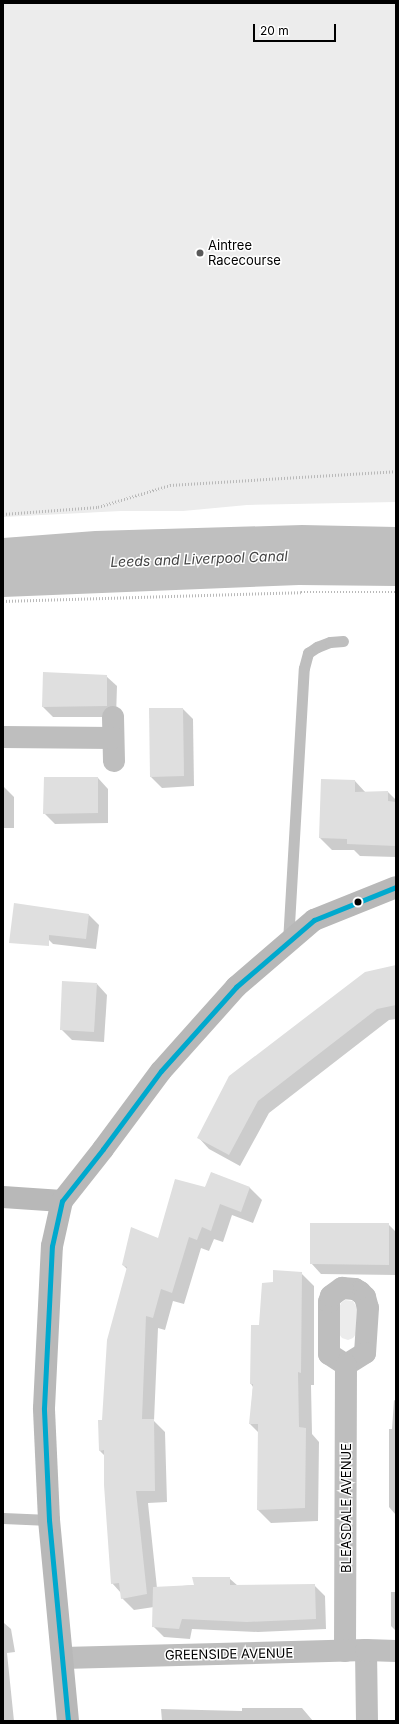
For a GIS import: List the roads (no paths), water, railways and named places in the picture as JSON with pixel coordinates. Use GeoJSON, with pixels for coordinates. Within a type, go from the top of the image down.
{"type":"FeatureCollection","features":[{"type":"Feature","properties":{"kind":"main road"},"geometry":{"type":"LineString","coordinates":[[68,1721],[49,1520],[44,1408],[52,1246],[62,1201],[161,1071],[236,987],[314,920],[396,887]]}},
{"type":"Feature","properties":{"kind":"main road"},"geometry":{"type":"LineString","coordinates":[[3,1197],[62,1201]]}},
{"type":"Feature","properties":{"kind":"street"},"geometry":{"type":"LineString","coordinates":[[3,737],[113,728],[114,761]]}},
{"type":"Feature","properties":{"kind":"street","name":"BLEASDALE AVENUE"},"geometry":{"type":"LineString","coordinates":[[346,1365],[355,1650],[367,1721]]}},
{"type":"Feature","properties":{"kind":"street","name":"GREENSIDE AVENUE"},"geometry":{"type":"LineString","coordinates":[[63,1658],[396,1650]]}},
{"type":"Feature","properties":{"kind":"lane"},"geometry":{"type":"LineString","coordinates":[[288,942],[304,668],[308,653],[317,646],[330,642],[343,641]]}},
{"type":"Feature","properties":{"kind":"lane"},"geometry":{"type":"LineString","coordinates":[[3,1518],[49,1520]]}},
{"type":"Feature","properties":{"kind":"water","name":"Leeds and Liverpool Canal"},"geometry":{"type":"Polygon","coordinates":[[[302,525],[396,527],[396,586],[299,585],[3,597],[3,538],[95,531],[302,525]]]}},
{"type":"Feature","properties":{"kind":"place","name":"Aintree Racecourse"},"geometry":{"type":"Point","coordinates":[200,253]}}]}
